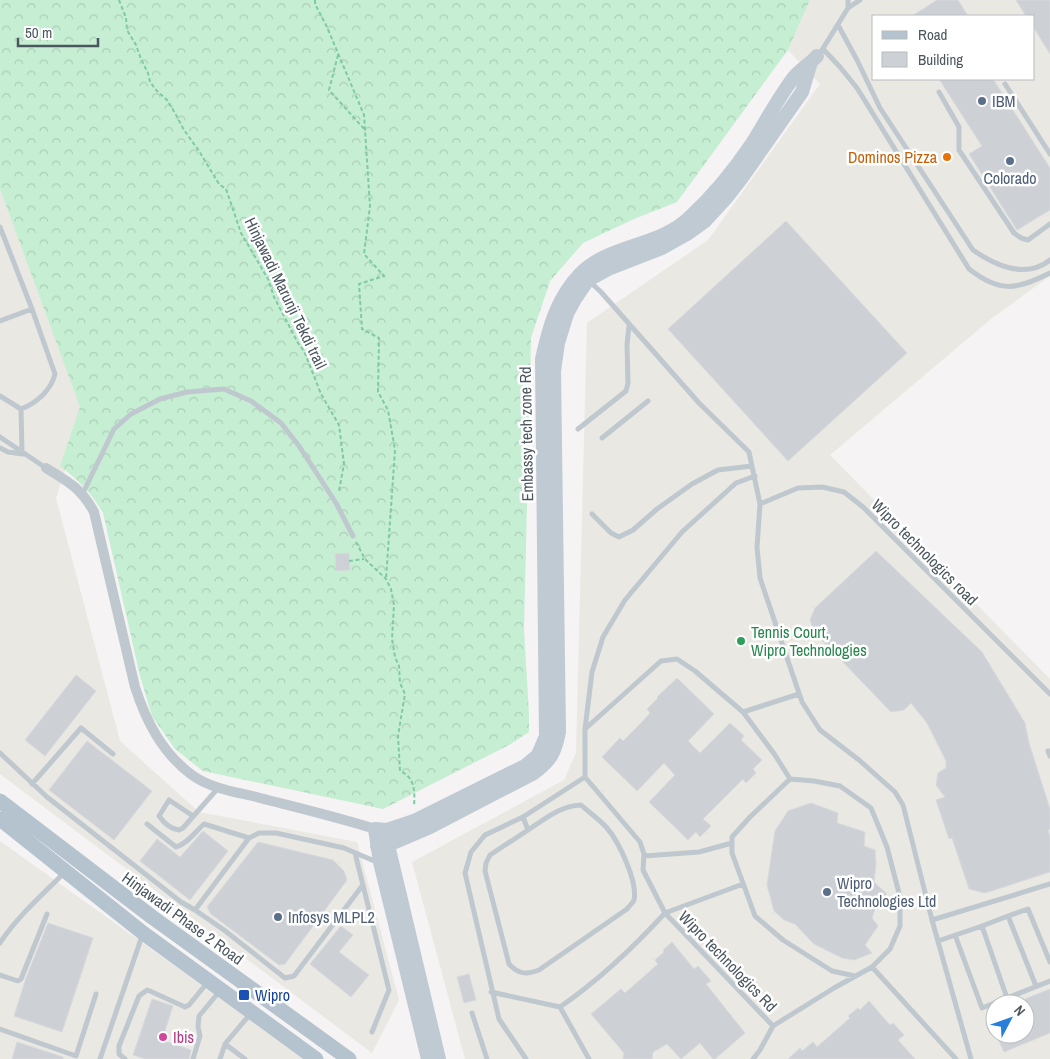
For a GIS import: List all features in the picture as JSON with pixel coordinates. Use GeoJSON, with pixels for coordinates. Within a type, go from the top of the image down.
{"type":"FeatureCollection","features":[{"type":"Feature","properties":{"kind":"main road","name":"Hinjawadi Phase 2 Road"},"geometry":{"type":"LineString","coordinates":[[0,801],[152,918],[349,1059]]}},
{"type":"Feature","properties":{"kind":"main road","name":"Hinjawadi Phase 2 Road"},"geometry":{"type":"LineString","coordinates":[[0,819],[144,933],[316,1059]]}},
{"type":"Feature","properties":{"kind":"street","name":"Embassy tech zone Rd"},"geometry":{"type":"LineString","coordinates":[[381,829],[414,821],[524,766],[538,755],[546,736],[542,359],[549,328],[559,301],[585,276],[593,263],[671,231],[690,218],[764,136],[794,76],[817,56]]}},
{"type":"Feature","properties":{"kind":"street"},"geometry":{"type":"LineString","coordinates":[[383,846],[430,827],[534,773],[552,757],[556,748],[559,732],[555,355],[567,314],[585,276]]}},
{"type":"Feature","properties":{"kind":"street"},"geometry":{"type":"LineString","coordinates":[[46,468],[68,481],[83,493],[94,512],[135,687],[154,732],[180,765],[193,776],[219,787],[381,829],[383,846],[439,1059]]}},
{"type":"Feature","properties":{"kind":"street"},"geometry":{"type":"LineString","coordinates":[[383,846],[380,862],[428,1059]]}},
{"type":"Feature","properties":{"kind":"lane"},"geometry":{"type":"LineString","coordinates":[[848,0],[848,8]]}},
{"type":"Feature","properties":{"kind":"lane"},"geometry":{"type":"LineString","coordinates":[[860,0],[848,8],[817,56],[840,67],[857,88],[969,269],[993,284],[1011,288],[1025,285],[1050,273]]}},
{"type":"Feature","properties":{"kind":"lane"},"geometry":{"type":"LineString","coordinates":[[838,25],[858,60],[880,108],[973,250],[989,261],[1006,267],[1023,269],[1041,267],[1050,260]]}},
{"type":"Feature","properties":{"kind":"lane"},"geometry":{"type":"LineString","coordinates":[[1005,84],[1050,154]]}},
{"type":"Feature","properties":{"kind":"lane"},"geometry":{"type":"LineString","coordinates":[[939,92],[960,127],[959,150],[1014,234],[1028,240],[1050,226]]}},
{"type":"Feature","properties":{"kind":"lane"},"geometry":{"type":"LineString","coordinates":[[0,227],[56,374],[47,390],[37,401],[21,409]]}},
{"type":"Feature","properties":{"kind":"lane"},"geometry":{"type":"LineString","coordinates":[[585,276],[699,403],[749,452],[760,504],[757,547],[760,578],[799,694],[820,730],[859,760],[895,792],[903,805],[932,920],[971,1059]]}},
{"type":"Feature","properties":{"kind":"lane"},"geometry":{"type":"LineString","coordinates":[[0,321],[32,309]]}},
{"type":"Feature","properties":{"kind":"lane"},"geometry":{"type":"LineString","coordinates":[[578,429],[626,391],[628,383],[627,345],[629,326]]}},
{"type":"Feature","properties":{"kind":"lane"},"geometry":{"type":"LineString","coordinates":[[83,493],[114,429],[131,414],[160,399],[187,392],[224,389],[251,401],[281,423],[299,446],[336,504],[353,536]]}},
{"type":"Feature","properties":{"kind":"lane"},"geometry":{"type":"LineString","coordinates":[[0,396],[21,409]]}},
{"type":"Feature","properties":{"kind":"lane"},"geometry":{"type":"LineString","coordinates":[[602,438],[648,400]]}},
{"type":"Feature","properties":{"kind":"lane"},"geometry":{"type":"LineString","coordinates":[[21,409],[23,454]]}},
{"type":"Feature","properties":{"kind":"lane"},"geometry":{"type":"LineString","coordinates":[[0,437],[46,468]]}},
{"type":"Feature","properties":{"kind":"lane"},"geometry":{"type":"LineString","coordinates":[[0,448],[8,452],[23,454]]}},
{"type":"Feature","properties":{"kind":"lane"},"geometry":{"type":"LineString","coordinates":[[592,514],[610,533],[619,537],[633,530],[692,484],[718,470],[752,466]]}},
{"type":"Feature","properties":{"kind":"lane"},"geometry":{"type":"LineString","coordinates":[[526,1059],[498,1019],[465,873],[471,852],[485,835],[523,816],[585,777],[585,728],[592,672],[603,637],[625,600],[682,532],[736,483],[755,476]]}},
{"type":"Feature","properties":{"kind":"lane","name":"Wipro technologics road"},"geometry":{"type":"LineString","coordinates":[[760,504],[798,488],[822,487],[844,492],[863,507],[1050,694]]}},
{"type":"Feature","properties":{"kind":"lane"},"geometry":{"type":"LineString","coordinates":[[585,728],[662,661],[676,659],[695,671],[743,712],[775,755],[790,779]]}},
{"type":"Feature","properties":{"kind":"lane"},"geometry":{"type":"LineString","coordinates":[[743,712],[799,694]]}},
{"type":"Feature","properties":{"kind":"lane"},"geometry":{"type":"LineString","coordinates":[[32,784],[80,728],[113,754]]}},
{"type":"Feature","properties":{"kind":"lane"},"geometry":{"type":"LineString","coordinates":[[1050,751],[1048,751],[1050,756]]}},
{"type":"Feature","properties":{"kind":"lane"},"geometry":{"type":"LineString","coordinates":[[0,753],[32,784],[173,896],[224,930],[285,978],[294,976],[362,886]]}},
{"type":"Feature","properties":{"kind":"lane","name":"Wipro technologics Rd"},"geometry":{"type":"LineString","coordinates":[[585,777],[640,842],[644,856],[643,870],[665,913],[773,1026]]}},
{"type":"Feature","properties":{"kind":"lane"},"geometry":{"type":"LineString","coordinates":[[753,1059],[773,1026],[872,967],[890,949],[900,926],[900,897],[887,848],[871,808],[840,786],[790,779],[732,837],[732,853],[755,916],[783,940],[832,971],[855,976]]}},
{"type":"Feature","properties":{"kind":"lane"},"geometry":{"type":"LineString","coordinates":[[193,816],[169,800],[159,816],[163,822],[173,829],[179,830],[193,816],[219,787]]}},
{"type":"Feature","properties":{"kind":"lane"},"geometry":{"type":"LineString","coordinates":[[581,805],[609,830],[622,851],[632,879],[634,901],[627,909],[539,970],[530,974],[521,974],[509,964],[485,871],[490,855],[528,830],[552,814],[569,806],[581,805]]}},
{"type":"Feature","properties":{"kind":"lane"},"geometry":{"type":"LineString","coordinates":[[523,816],[528,830]]}},
{"type":"Feature","properties":{"kind":"lane"},"geometry":{"type":"LineString","coordinates":[[147,824],[176,847],[187,841],[204,824],[249,838]]}},
{"type":"Feature","properties":{"kind":"lane"},"geometry":{"type":"LineString","coordinates":[[195,910],[249,838],[259,833],[276,832],[344,848],[380,862]]}},
{"type":"Feature","properties":{"kind":"lane"},"geometry":{"type":"LineString","coordinates":[[644,856],[699,852],[732,843]]}},
{"type":"Feature","properties":{"kind":"lane"},"geometry":{"type":"LineString","coordinates":[[354,853],[389,990],[372,1032]]}},
{"type":"Feature","properties":{"kind":"lane"},"geometry":{"type":"LineString","coordinates":[[0,943],[66,871]]}},
{"type":"Feature","properties":{"kind":"lane"},"geometry":{"type":"LineString","coordinates":[[492,992],[560,1007],[588,988],[635,945],[665,913],[743,884]]}},
{"type":"Feature","properties":{"kind":"lane"},"geometry":{"type":"LineString","coordinates":[[932,920],[1050,884]]}},
{"type":"Feature","properties":{"kind":"lane"},"geometry":{"type":"LineString","coordinates":[[938,941],[1028,909],[1050,962]]}},
{"type":"Feature","properties":{"kind":"lane"},"geometry":{"type":"LineString","coordinates":[[0,975],[18,981],[21,979],[46,914]]}},
{"type":"Feature","properties":{"kind":"lane"},"geometry":{"type":"LineString","coordinates":[[1008,916],[1036,986]]}},
{"type":"Feature","properties":{"kind":"lane"},"geometry":{"type":"LineString","coordinates":[[982,926],[1006,994]]}},
{"type":"Feature","properties":{"kind":"lane"},"geometry":{"type":"LineString","coordinates":[[100,1059],[144,933]]}},
{"type":"Feature","properties":{"kind":"lane"},"geometry":{"type":"LineString","coordinates":[[955,935],[982,1008],[985,1007]]}},
{"type":"Feature","properties":{"kind":"lane"},"geometry":{"type":"LineString","coordinates":[[872,967],[956,1059]]}},
{"type":"Feature","properties":{"kind":"lane"},"geometry":{"type":"LineString","coordinates":[[125,1059],[120,1054],[119,1046],[139,996],[147,990],[184,1007],[189,1005],[209,981]]}},
{"type":"Feature","properties":{"kind":"lane"},"geometry":{"type":"LineString","coordinates":[[1017,994],[1050,981]]}},
{"type":"Feature","properties":{"kind":"lane"},"geometry":{"type":"LineString","coordinates":[[193,1059],[200,1036],[198,1027],[199,1016],[221,990]]}},
{"type":"Feature","properties":{"kind":"lane"},"geometry":{"type":"LineString","coordinates":[[0,1029],[76,1057],[96,994]]}},
{"type":"Feature","properties":{"kind":"lane"},"geometry":{"type":"LineString","coordinates":[[560,1007],[589,1059]]}},
{"type":"Feature","properties":{"kind":"lane"},"geometry":{"type":"LineString","coordinates":[[220,1059],[225,1044],[252,1013]]}},
{"type":"Feature","properties":{"kind":"lane"},"geometry":{"type":"LineString","coordinates":[[472,1014],[487,1059]]}},
{"type":"Feature","properties":{"kind":"lane"},"geometry":{"type":"LineString","coordinates":[[225,1044],[245,1059]]}},
{"type":"Feature","properties":{"kind":"path","name":"Hinjawadi Marunji Tekdi trail"},"geometry":{"type":"LineString","coordinates":[[118,0],[126,18],[127,30],[136,45],[150,82],[167,100],[219,184],[226,189],[241,234],[268,280],[274,297],[304,351],[321,394],[339,425],[344,464],[336,504]]}},
{"type":"Feature","properties":{"kind":"path"},"geometry":{"type":"LineString","coordinates":[[315,0],[315,4],[364,114],[370,206],[364,254],[384,276],[359,284],[362,329],[379,338],[378,392],[388,410],[395,450],[386,579]]}},
{"type":"Feature","properties":{"kind":"path"},"geometry":{"type":"LineString","coordinates":[[339,55],[329,90],[365,130]]}},
{"type":"Feature","properties":{"kind":"path"},"geometry":{"type":"LineString","coordinates":[[353,536],[365,559],[386,579],[391,589],[394,604],[392,638],[395,657],[399,666],[400,683],[405,694],[398,736],[399,765],[400,771],[408,774],[413,781],[415,800],[414,821]]}},
{"type":"Feature","properties":{"kind":"path"},"geometry":{"type":"LineString","coordinates":[[349,561],[365,559]]}},
{"type":"Feature","properties":{"kind":"shaded area"},"geometry":{"type":"Polygon","coordinates":[[[810,0],[1050,0],[1050,276],[991,319],[830,455],[1050,679],[1050,1059],[465,1059],[412,862],[564,780],[576,753],[587,323],[708,240],[820,84],[788,50],[810,0]]]}},
{"type":"Feature","properties":{"kind":"shaded area"},"geometry":{"type":"Polygon","coordinates":[[[0,166],[86,405],[56,498],[120,741],[199,812],[357,842],[399,1000],[372,1053],[0,774],[0,166]]]}},
{"type":"Feature","properties":{"kind":"shaded area"},"geometry":{"type":"Polygon","coordinates":[[[0,841],[305,1059],[0,1059],[0,841]]]}},
{"type":"Feature","properties":{"kind":"green space"},"geometry":{"type":"Polygon","coordinates":[[[0,0],[810,0],[788,50],[677,202],[634,219],[583,243],[550,281],[531,338],[524,630],[529,732],[509,745],[383,809],[203,771],[175,749],[152,716],[140,676],[103,513],[84,487],[60,466],[80,407],[0,189],[0,0]]]}},
{"type":"Feature","properties":{"kind":"building"},"geometry":{"type":"Polygon","coordinates":[[[937,0],[958,0],[967,15],[914,15],[937,0]]]}},
{"type":"Feature","properties":{"kind":"building"},"geometry":{"type":"Polygon","coordinates":[[[1016,0],[1050,0],[1050,54],[1035,30],[1035,15],[1025,15],[1016,0]]]}},
{"type":"Feature","properties":{"kind":"building","name":"Colorado"},"geometry":{"type":"Polygon","coordinates":[[[940,80],[994,80],[1050,168],[1050,210],[1017,230],[969,154],[982,146],[940,80]]]}},
{"type":"Feature","properties":{"kind":"building"},"geometry":{"type":"Polygon","coordinates":[[[786,221],[907,353],[788,461],[668,329],[786,221]]]}},
{"type":"Feature","properties":{"kind":"building"},"geometry":{"type":"Polygon","coordinates":[[[876,551],[982,652],[1025,723],[1029,743],[1050,809],[1050,829],[1048,830],[1050,837],[1050,872],[985,893],[969,889],[952,838],[949,839],[936,800],[945,797],[936,785],[938,773],[946,768],[946,761],[927,723],[911,703],[904,710],[891,712],[815,633],[810,620],[815,608],[876,551]]]}},
{"type":"Feature","properties":{"kind":"building"},"geometry":{"type":"Polygon","coordinates":[[[349,553],[350,570],[336,571],[335,554],[349,553]]]}},
{"type":"Feature","properties":{"kind":"building"},"geometry":{"type":"Polygon","coordinates":[[[76,675],[96,691],[45,756],[25,740],[76,675]]]}},
{"type":"Feature","properties":{"kind":"building"},"geometry":{"type":"Polygon","coordinates":[[[677,678],[714,714],[688,741],[700,753],[730,723],[744,736],[741,740],[762,760],[753,769],[756,773],[746,783],[743,779],[703,819],[711,826],[700,837],[696,832],[688,840],[649,802],[675,775],[664,763],[637,791],[602,757],[620,738],[623,741],[642,722],[650,713],[647,709],[677,678]]]}},
{"type":"Feature","properties":{"kind":"building"},"geometry":{"type":"Polygon","coordinates":[[[87,741],[152,791],[114,840],[49,790],[87,741]]]}},
{"type":"Feature","properties":{"kind":"building"},"geometry":{"type":"Polygon","coordinates":[[[811,803],[838,813],[837,823],[865,832],[864,846],[875,850],[874,882],[887,894],[875,909],[872,918],[878,926],[865,945],[872,953],[854,960],[842,958],[814,944],[795,924],[784,920],[774,911],[767,885],[775,831],[788,811],[811,803]]]}},
{"type":"Feature","properties":{"kind":"building"},"geometry":{"type":"Polygon","coordinates":[[[203,831],[228,851],[190,900],[140,861],[157,839],[180,857],[203,831]]]}},
{"type":"Feature","properties":{"kind":"building"},"geometry":{"type":"Polygon","coordinates":[[[258,842],[333,860],[344,871],[347,880],[285,964],[279,965],[211,914],[207,907],[258,842]]]}},
{"type":"Feature","properties":{"kind":"building"},"geometry":{"type":"Polygon","coordinates":[[[48,923],[93,938],[62,1032],[14,1016],[26,978],[48,923]]]}},
{"type":"Feature","properties":{"kind":"building"},"geometry":{"type":"Polygon","coordinates":[[[341,926],[353,935],[339,952],[369,975],[351,997],[310,964],[341,926]]]}},
{"type":"Feature","properties":{"kind":"building"},"geometry":{"type":"Polygon","coordinates":[[[672,942],[694,969],[698,966],[711,981],[706,984],[745,1033],[715,1059],[700,1043],[681,1059],[667,1044],[653,1052],[652,1059],[623,1059],[624,1053],[591,1014],[621,989],[625,993],[658,964],[655,960],[672,942]]]}},
{"type":"Feature","properties":{"kind":"building"},"geometry":{"type":"Polygon","coordinates":[[[469,974],[476,1000],[464,1003],[457,977],[469,974]]]}},
{"type":"Feature","properties":{"kind":"building"},"geometry":{"type":"Polygon","coordinates":[[[1050,989],[1050,1033],[1035,1039],[1035,995],[1050,989]]]}},
{"type":"Feature","properties":{"kind":"building"},"geometry":{"type":"Polygon","coordinates":[[[152,999],[173,1006],[162,1040],[191,1050],[189,1059],[145,1059],[133,1055],[152,999]]]}},
{"type":"Feature","properties":{"kind":"building"},"geometry":{"type":"Polygon","coordinates":[[[869,1001],[890,1025],[893,1023],[904,1035],[898,1040],[915,1059],[788,1059],[800,1048],[802,1051],[813,1042],[817,1047],[850,1018],[848,1016],[858,1008],[860,1010],[869,1001]]]}},
{"type":"Feature","properties":{"kind":"building"},"geometry":{"type":"Polygon","coordinates":[[[17,1042],[63,1057],[63,1059],[12,1059],[17,1042]]]}},
{"type":"Feature","properties":{"kind":"building"},"geometry":{"type":"Polygon","coordinates":[[[1000,1044],[1023,1044],[1004,1052],[1000,1044]]]}},
{"type":"Feature","properties":{"kind":"place","name":"IBM"},"geometry":{"type":"Point","coordinates":[982,101]}},
{"type":"Feature","properties":{"kind":"place","name":"Dominos Pizza"},"geometry":{"type":"Point","coordinates":[947,157]}},
{"type":"Feature","properties":{"kind":"place","name":"Colorado"},"geometry":{"type":"Point","coordinates":[1010,161]}},
{"type":"Feature","properties":{"kind":"place","name":"Tennis Court, Wipro Technologies"},"geometry":{"type":"Point","coordinates":[741,641]}},
{"type":"Feature","properties":{"kind":"place","name":"Wipro Technologies Ltd"},"geometry":{"type":"Point","coordinates":[827,892]}},
{"type":"Feature","properties":{"kind":"place","name":"Infosys MLPL2"},"geometry":{"type":"Point","coordinates":[278,917]}},
{"type":"Feature","properties":{"kind":"place","name":"Wipro"},"geometry":{"type":"Point","coordinates":[244,995]}},
{"type":"Feature","properties":{"kind":"place","name":"Ibis"},"geometry":{"type":"Point","coordinates":[163,1037]}}]}
